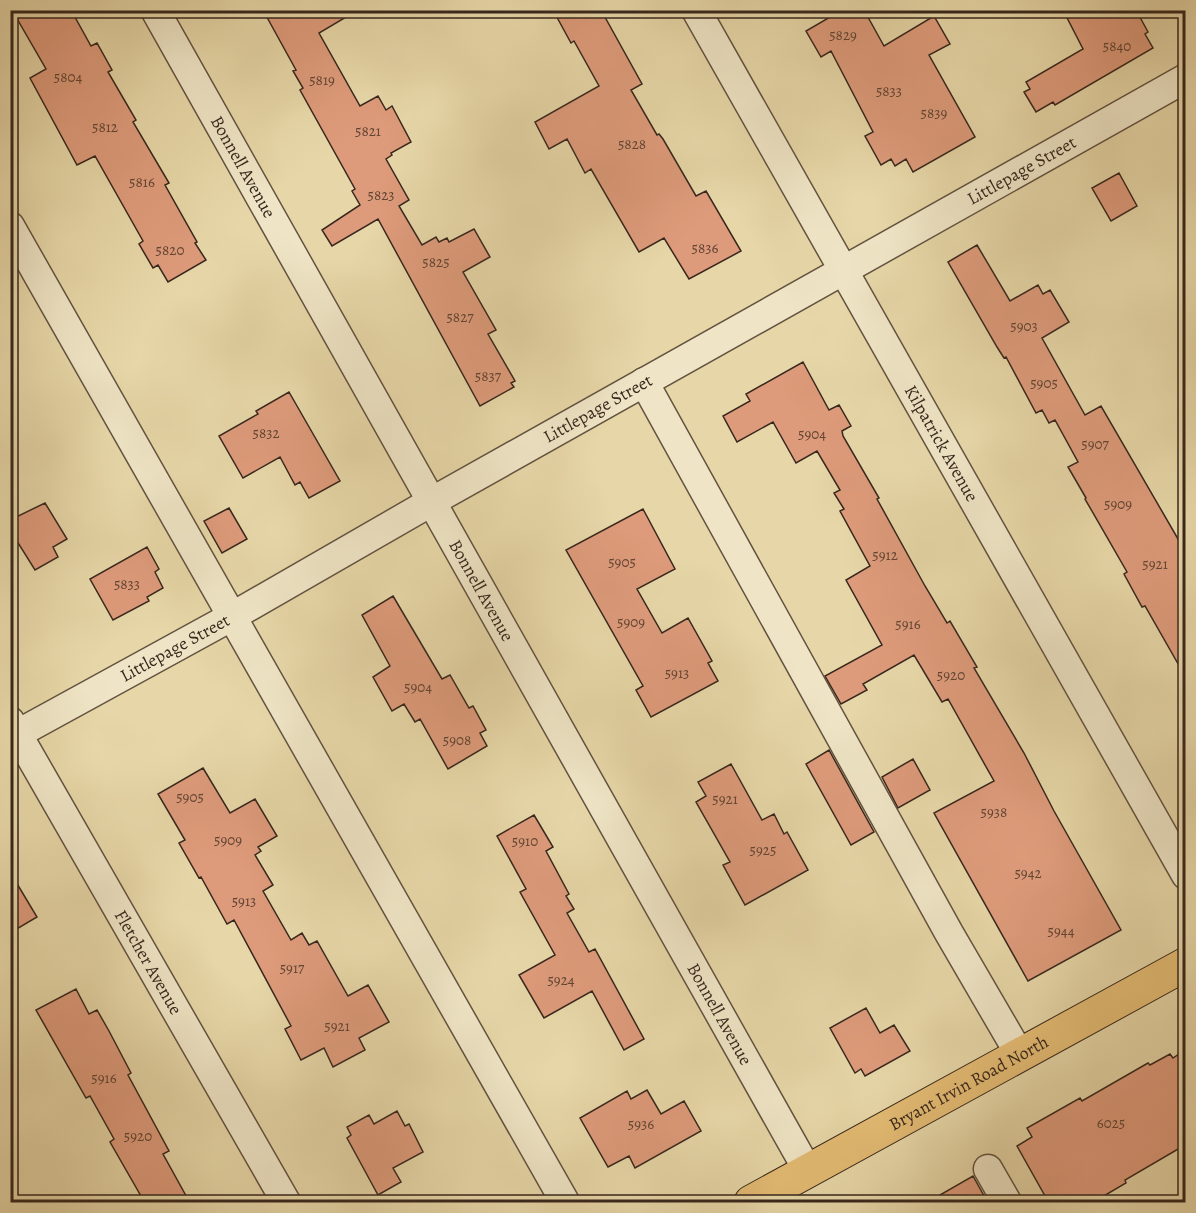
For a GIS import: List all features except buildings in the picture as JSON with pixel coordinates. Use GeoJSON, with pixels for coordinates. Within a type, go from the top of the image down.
{"type":"FeatureCollection","features":[{"type":"Feature","properties":{"kind":"main road","name":"Bryant Irvin Road North"},"geometry":{"type":"LineString","coordinates":[[751,1203],[1185,964]]}},
{"type":"Feature","properties":{"kind":"street","name":"Bonnell Avenue"},"geometry":{"type":"LineString","coordinates":[[155,10],[808,1171]]}},
{"type":"Feature","properties":{"kind":"street","name":"Kilpatrick Avenue"},"geometry":{"type":"LineString","coordinates":[[696,10],[1185,875]]}},
{"type":"Feature","properties":{"kind":"street","name":"Littlepage Street"},"geometry":{"type":"LineString","coordinates":[[13,731],[231,617],[1185,78]]}},
{"type":"Feature","properties":{"kind":"street"},"geometry":{"type":"LineString","coordinates":[[10,226],[565,1203]]}},
{"type":"Feature","properties":{"kind":"street"},"geometry":{"type":"LineString","coordinates":[[644,382],[949,933],[1020,1055]]}},
{"type":"Feature","properties":{"kind":"street","name":"Fletcher Avenue"},"geometry":{"type":"LineString","coordinates":[[13,731],[286,1203]]}},
{"type":"Feature","properties":{"kind":"street"},"geometry":{"type":"LineString","coordinates":[[988,1169],[1007,1203]]}}]}
